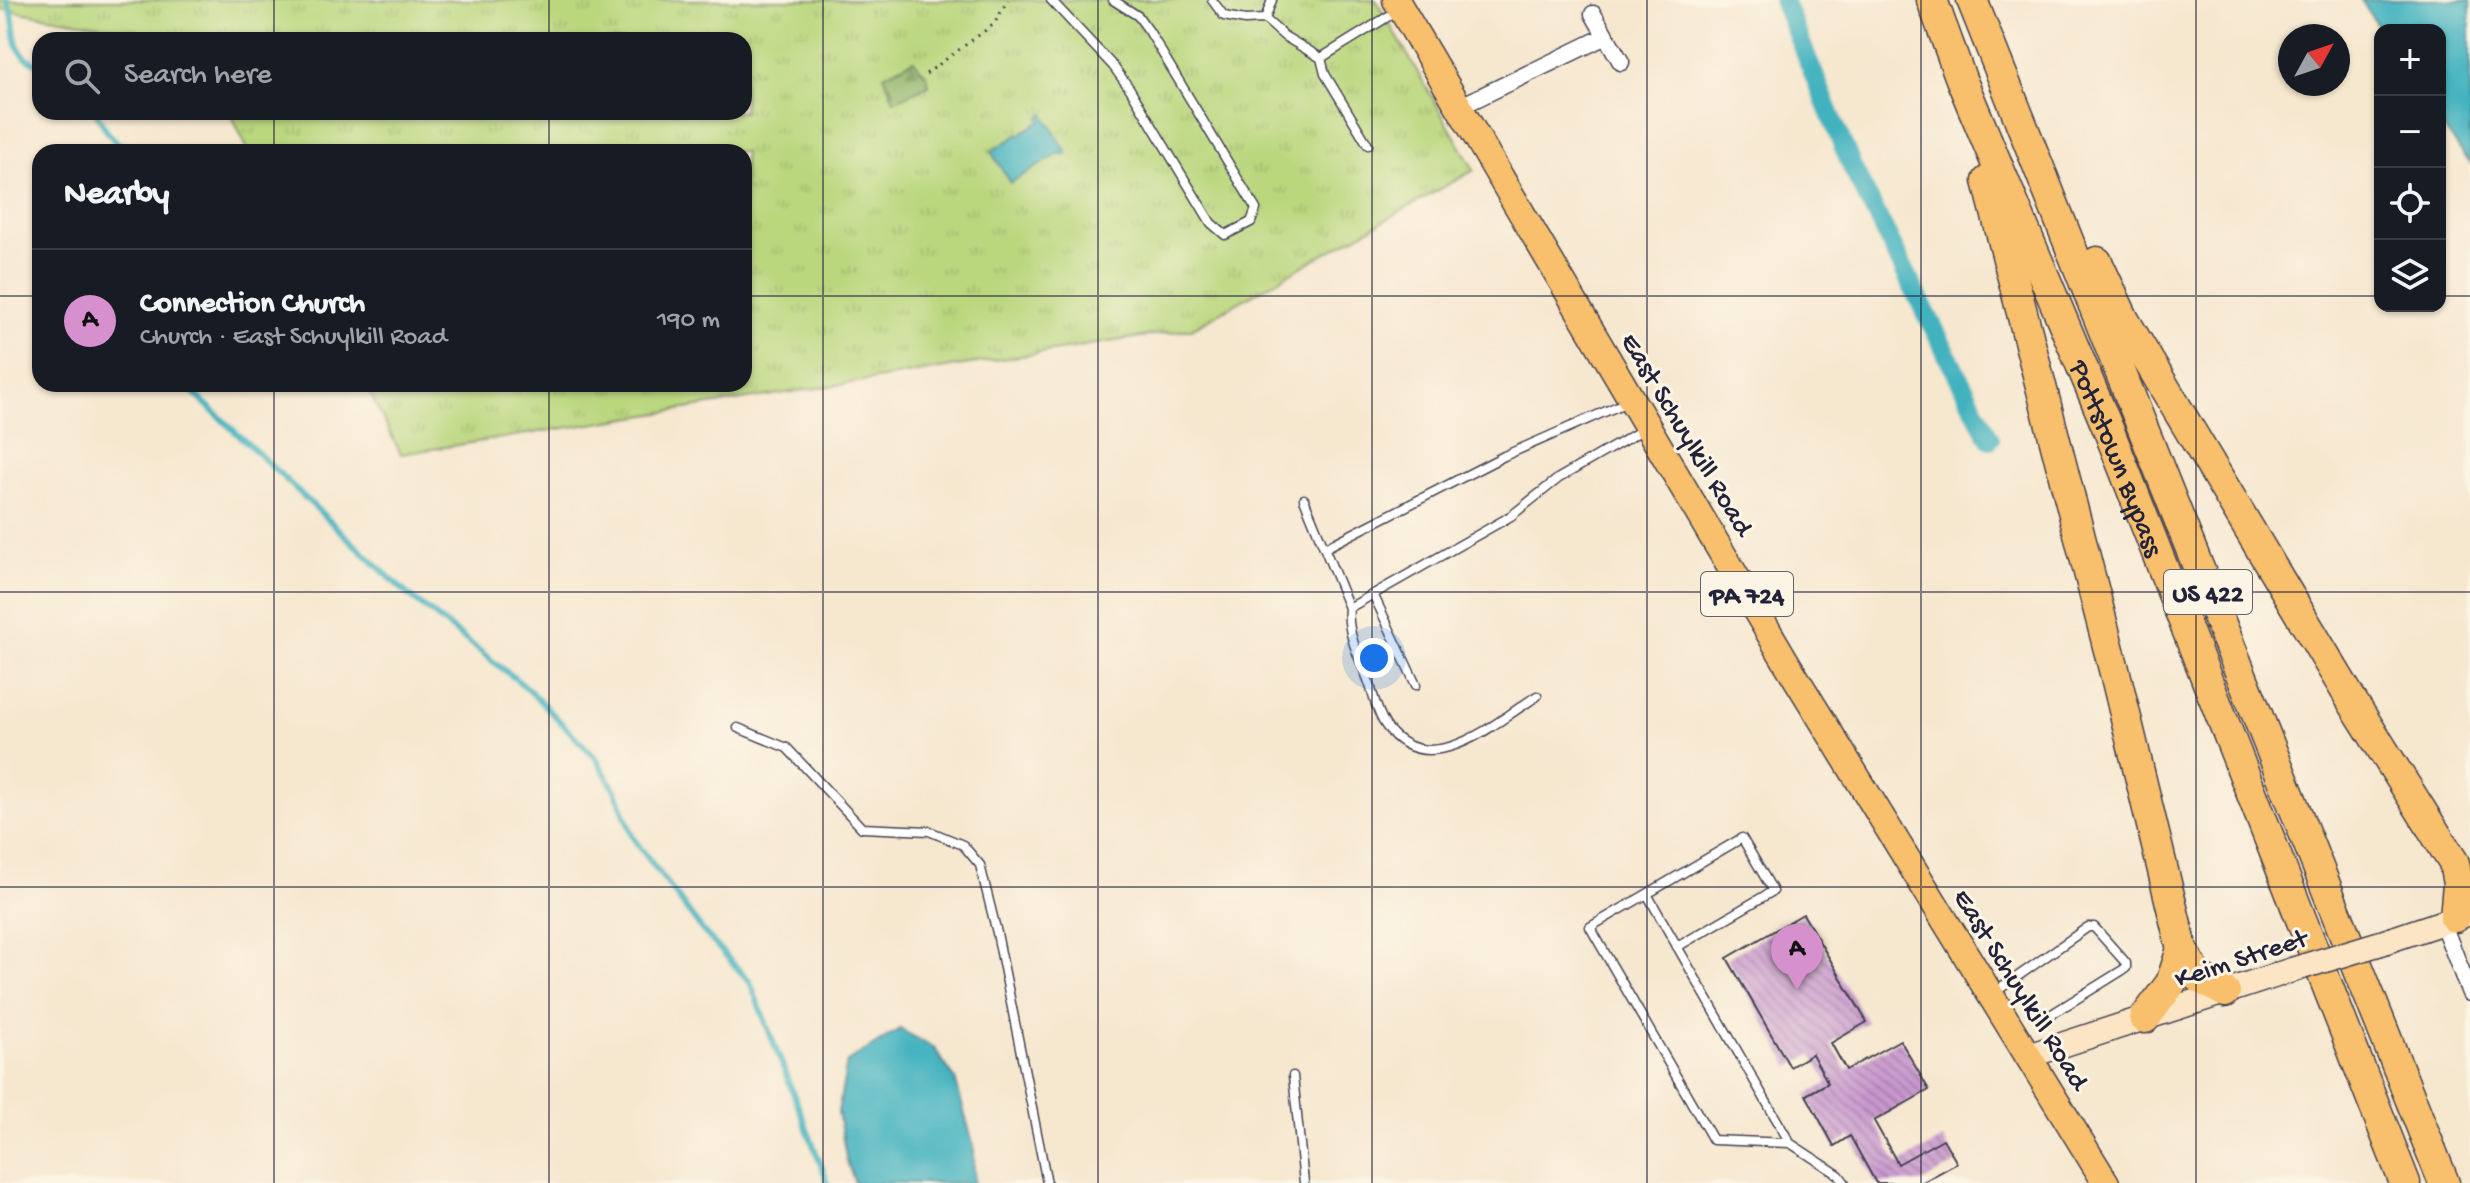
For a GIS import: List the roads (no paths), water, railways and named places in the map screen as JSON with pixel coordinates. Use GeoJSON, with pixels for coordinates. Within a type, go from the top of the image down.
{"type":"FeatureCollection","features":[{"type":"Feature","properties":{"kind":"highway","name":"Pottstown Bypass"},"geometry":{"type":"LineString","coordinates":[[1932,0],[1961,79],[2109,431],[2405,1183]]}},
{"type":"Feature","properties":{"kind":"highway","name":"Pottstown Bypass"},"geometry":{"type":"LineString","coordinates":[[1975,0],[2444,1183]]}},
{"type":"Feature","properties":{"kind":"highway"},"geometry":{"type":"LineString","coordinates":[[1975,0],[2124,320],[2335,673],[2462,868],[2456,917]]}},
{"type":"Feature","properties":{"kind":"highway"},"geometry":{"type":"LineString","coordinates":[[1961,79],[2114,666],[2182,949],[2198,977],[2225,992]]}},
{"type":"Feature","properties":{"kind":"highway"},"geometry":{"type":"LineString","coordinates":[[2145,1018],[2171,983],[2182,949]]}},
{"type":"Feature","properties":{"kind":"main road","name":"East Schuylkill Road"},"geometry":{"type":"LineString","coordinates":[[1399,4],[1788,665],[2106,1183]]}},
{"type":"Feature","properties":{"kind":"street"},"geometry":{"type":"LineString","coordinates":[[1593,14],[1621,62]]}},
{"type":"Feature","properties":{"kind":"street"},"geometry":{"type":"LineString","coordinates":[[1459,107],[1606,36]]}},
{"type":"Feature","properties":{"kind":"street"},"geometry":{"type":"LineString","coordinates":[[2456,917],[2470,993]]}},
{"type":"Feature","properties":{"kind":"street","name":"Keim Street"},"geometry":{"type":"LineString","coordinates":[[2028,1056],[2456,917]]}},
{"type":"Feature","properties":{"kind":"lane"},"geometry":{"type":"LineString","coordinates":[[1051,0],[1113,66],[1130,89],[1211,223],[1225,235],[1251,222],[1256,209],[1149,31],[1138,16],[1113,0]]}},
{"type":"Feature","properties":{"kind":"lane"},"geometry":{"type":"LineString","coordinates":[[1212,0],[1224,16],[1245,20],[1265,19],[1284,36],[1321,58],[1325,74],[1368,145]]}},
{"type":"Feature","properties":{"kind":"lane"},"geometry":{"type":"LineString","coordinates":[[1265,19],[1272,0]]}},
{"type":"Feature","properties":{"kind":"lane"},"geometry":{"type":"LineString","coordinates":[[1321,58],[1399,4]]}},
{"type":"Feature","properties":{"kind":"lane"},"geometry":{"type":"LineString","coordinates":[[1325,548],[1504,456],[1632,400]]}},
{"type":"Feature","properties":{"kind":"lane"},"geometry":{"type":"LineString","coordinates":[[1349,608],[1511,516],[1559,478],[1648,427]]}},
{"type":"Feature","properties":{"kind":"lane"},"geometry":{"type":"LineString","coordinates":[[1304,499],[1349,608],[1351,634],[1387,727],[1423,751],[1452,747],[1537,696]]}},
{"type":"Feature","properties":{"kind":"lane"},"geometry":{"type":"LineString","coordinates":[[1373,594],[1416,685]]}},
{"type":"Feature","properties":{"kind":"lane"},"geometry":{"type":"LineString","coordinates":[[738,728],[787,748],[862,828],[929,831],[963,845],[980,865],[997,933],[1047,1183]]}},
{"type":"Feature","properties":{"kind":"lane"},"geometry":{"type":"LineString","coordinates":[[1677,947],[1773,891],[1742,838],[1590,927],[1713,1140],[1790,1143]]}},
{"type":"Feature","properties":{"kind":"lane"},"geometry":{"type":"LineString","coordinates":[[1647,894],[1790,1143],[1839,1175],[1845,1183]]}},
{"type":"Feature","properties":{"kind":"lane"},"geometry":{"type":"LineString","coordinates":[[1990,996],[2088,927],[2094,927],[2126,963],[2126,968],[2052,1014]]}},
{"type":"Feature","properties":{"kind":"lane"},"geometry":{"type":"LineString","coordinates":[[1293,1076],[1304,1183]]}},
{"type":"Feature","properties":{"kind":"water"},"geometry":{"type":"Polygon","coordinates":[[[2361,0],[2470,0],[2470,163],[2446,131],[2446,24],[2376,24],[2361,0]]]}},
{"type":"Feature","properties":{"kind":"water"},"geometry":{"type":"Polygon","coordinates":[[[1044,114],[1067,153],[1061,153],[1010,183],[991,151],[1041,121],[1039,117],[1044,114]]]}},
{"type":"Feature","properties":{"kind":"water"},"geometry":{"type":"Polygon","coordinates":[[[900,1029],[934,1048],[955,1079],[974,1147],[974,1183],[855,1183],[847,1162],[838,1112],[847,1062],[900,1029]]]}},
{"type":"Feature","properties":{"kind":"waterway"},"geometry":{"type":"LineString","coordinates":[[6,0],[11,9],[17,45],[32,61]]}},
{"type":"Feature","properties":{"kind":"waterway"},"geometry":{"type":"LineString","coordinates":[[1783,0],[1852,167],[1990,439]]}},
{"type":"Feature","properties":{"kind":"waterway"},"geometry":{"type":"LineString","coordinates":[[100,120],[119,144]]}},
{"type":"Feature","properties":{"kind":"waterway"},"geometry":{"type":"LineString","coordinates":[[193,392],[406,593],[527,688],[596,758],[617,794],[633,838],[702,930],[750,982],[828,1183]]}},
{"type":"Feature","properties":{"kind":"place","name":"Connection Church"},"geometry":{"type":"Point","coordinates":[1797,990]}}]}
